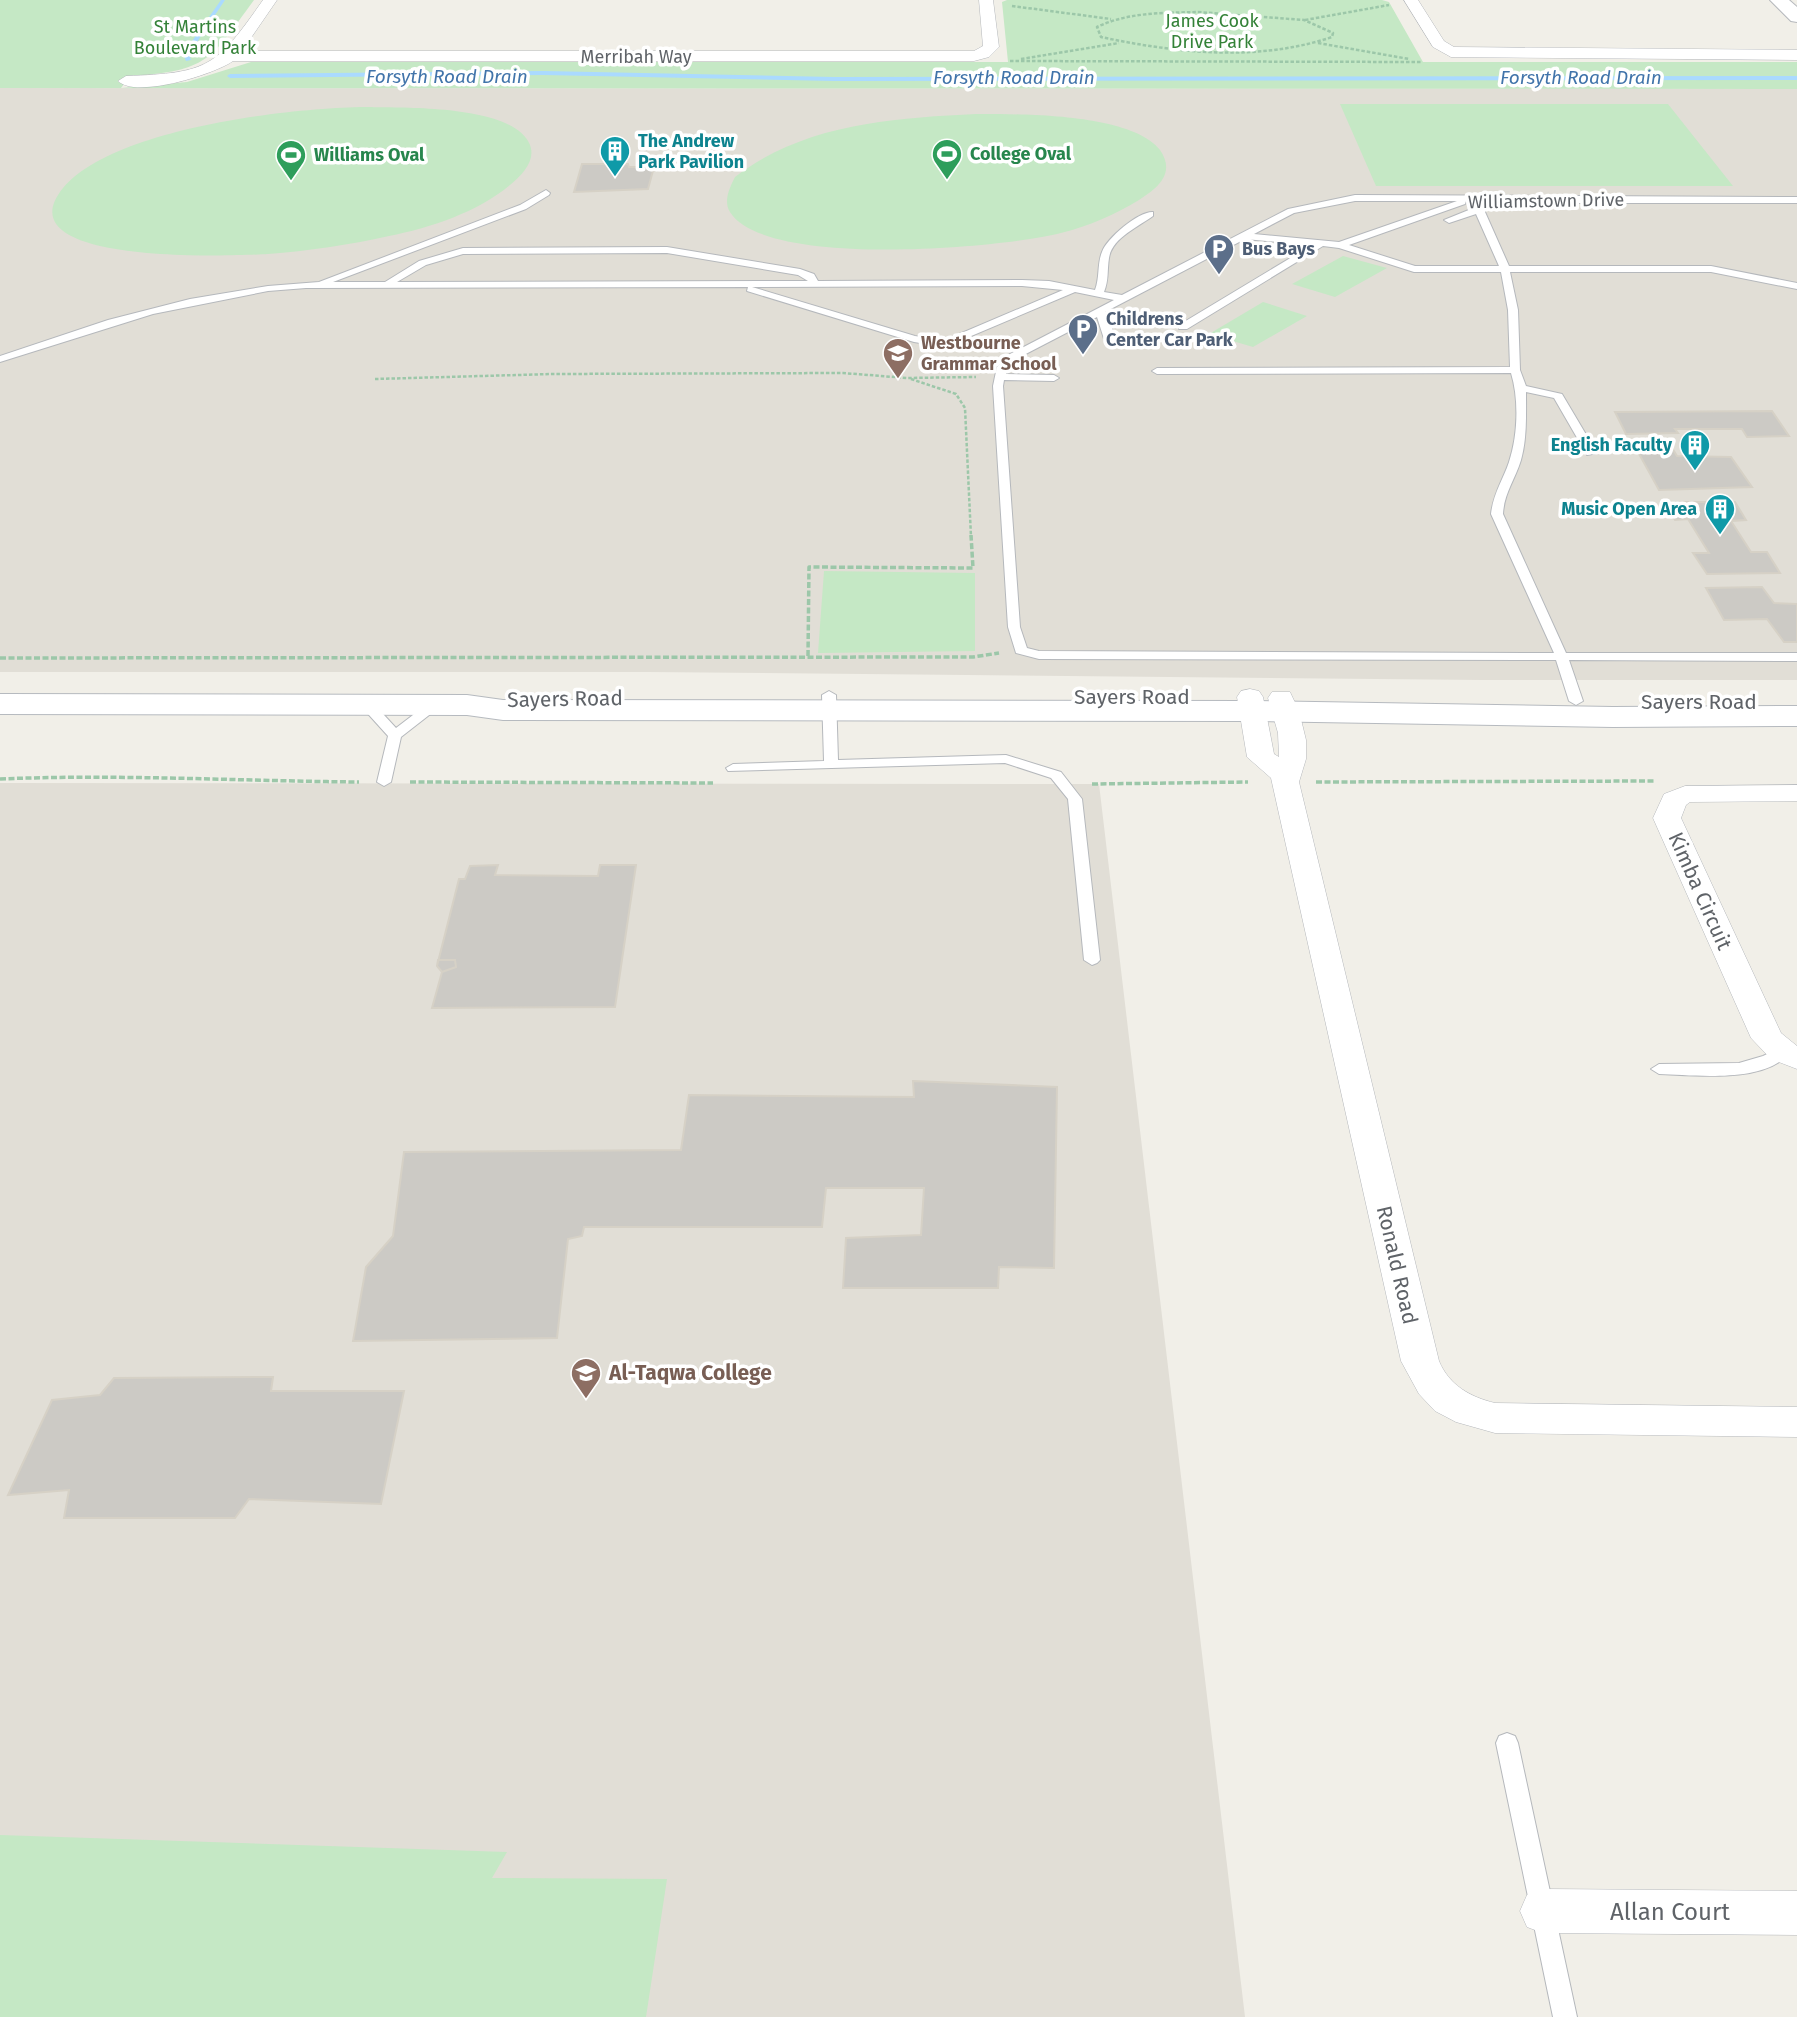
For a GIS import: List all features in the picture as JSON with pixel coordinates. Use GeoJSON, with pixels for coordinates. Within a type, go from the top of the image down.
{"type":"FeatureCollection","features":[{"type":"Feature","properties":{"kind":"main road","name":"Sayers Road"},"geometry":{"type":"LineString","coordinates":[[0,704],[467,705],[503,710],[829,703],[1268,705],[1576,701],[1797,702]]}},
{"type":"Feature","properties":{"kind":"main road"},"geometry":{"type":"LineString","coordinates":[[1576,701],[1596,709],[1797,713]]}},
{"type":"Feature","properties":{"kind":"main road","name":"Sayers Road"},"geometry":{"type":"LineString","coordinates":[[1268,705],[1640,717],[1797,713]]}},
{"type":"Feature","properties":{"kind":"street"},"geometry":{"type":"LineString","coordinates":[[126,81],[182,76],[205,69],[230,56],[270,0]]}},
{"type":"Feature","properties":{"kind":"street","name":"Merribah Way"},"geometry":{"type":"LineString","coordinates":[[230,56],[975,56],[984,54],[991,47],[993,2]]}},
{"type":"Feature","properties":{"kind":"street"},"geometry":{"type":"LineString","coordinates":[[1413,2],[1437,44],[1462,53],[1797,55]]}},
{"type":"Feature","properties":{"kind":"street","name":"Ronald Road"},"geometry":{"type":"LineString","coordinates":[[1268,705],[1293,755],[1285,779],[1420,1361],[1427,1381],[1463,1412],[1495,1418],[1797,1422]]}},
{"type":"Feature","properties":{"kind":"street","name":"Kimba Circuit"},"geometry":{"type":"LineString","coordinates":[[1790,1055],[1767,1038],[1667,818],[1674,800],[1685,793],[1797,793]]}},
{"type":"Feature","properties":{"kind":"street","name":"Allan Court"},"geometry":{"type":"LineString","coordinates":[[1543,1912],[1797,1913]]}},
{"type":"Feature","properties":{"kind":"lane"},"geometry":{"type":"LineString","coordinates":[[315,285],[523,207],[546,193]]}},
{"type":"Feature","properties":{"kind":"lane"},"geometry":{"type":"LineString","coordinates":[[1495,198],[1355,198],[1291,211],[1014,356],[1002,367],[998,386],[1012,600],[1021,650],[1053,655],[1797,657]]}},
{"type":"Feature","properties":{"kind":"lane","name":"Williamstown Drive"},"geometry":{"type":"LineString","coordinates":[[1340,245],[1449,205],[1495,198],[1797,200]]}},
{"type":"Feature","properties":{"kind":"lane"},"geometry":{"type":"LineString","coordinates":[[1449,220],[1516,198]]}},
{"type":"Feature","properties":{"kind":"lane"},"geometry":{"type":"LineString","coordinates":[[1481,210],[1505,269],[1513,310],[1515,369],[1521,388],[1521,424],[1515,461],[1498,498],[1497,514],[1550,635],[1564,657],[1576,701]]}},
{"type":"Feature","properties":{"kind":"lane"},"geometry":{"type":"LineString","coordinates":[[1098,294],[1107,277],[1103,260],[1109,245],[1150,214]]}},
{"type":"Feature","properties":{"kind":"lane"},"geometry":{"type":"LineString","coordinates":[[1264,225],[1286,239]]}},
{"type":"Feature","properties":{"kind":"lane"},"geometry":{"type":"LineString","coordinates":[[1245,236],[1340,245],[1413,269],[1711,269],[1797,286]]}},
{"type":"Feature","properties":{"kind":"lane"},"geometry":{"type":"LineString","coordinates":[[1183,327],[1319,245]]}},
{"type":"Feature","properties":{"kind":"lane"},"geometry":{"type":"LineString","coordinates":[[387,285],[405,270],[448,253],[463,251],[654,250],[800,272],[811,276],[814,284]]}},
{"type":"Feature","properties":{"kind":"lane"},"geometry":{"type":"LineString","coordinates":[[734,284],[914,340],[939,343],[953,340],[1073,289]]}},
{"type":"Feature","properties":{"kind":"lane"},"geometry":{"type":"LineString","coordinates":[[0,359],[77,331],[233,294],[277,287],[1022,284],[1073,289],[1126,299]]}},
{"type":"Feature","properties":{"kind":"lane"},"geometry":{"type":"LineString","coordinates":[[1100,313],[1110,342]]}},
{"type":"Feature","properties":{"kind":"lane"},"geometry":{"type":"LineString","coordinates":[[1157,371],[1515,369]]}},
{"type":"Feature","properties":{"kind":"lane"},"geometry":{"type":"LineString","coordinates":[[1000,377],[1054,378]]}},
{"type":"Feature","properties":{"kind":"lane"},"geometry":{"type":"LineString","coordinates":[[1521,388],[1558,396],[1591,453]]}},
{"type":"Feature","properties":{"kind":"lane"},"geometry":{"type":"LineString","coordinates":[[829,703],[831,763]]}},
{"type":"Feature","properties":{"kind":"lane"},"geometry":{"type":"LineString","coordinates":[[367,705],[395,736]]}},
{"type":"Feature","properties":{"kind":"lane"},"geometry":{"type":"LineString","coordinates":[[384,782],[395,736],[435,705]]}},
{"type":"Feature","properties":{"kind":"lane"},"geometry":{"type":"LineString","coordinates":[[733,768],[1006,759],[1056,775],[1075,799],[1092,960]]}},
{"type":"Feature","properties":{"kind":"lane","name":"Kimba Circuit"},"geometry":{"type":"LineString","coordinates":[[1659,1069],[1744,1069],[1790,1055]]}},
{"type":"Feature","properties":{"kind":"lane"},"geometry":{"type":"LineString","coordinates":[[1507,1743],[1565,2017]]}},
{"type":"Feature","properties":{"kind":"path"},"geometry":{"type":"LineString","coordinates":[[993,2],[1111,20],[1198,12],[1304,20],[1331,29],[1332,37],[1318,43]]}},
{"type":"Feature","properties":{"kind":"path"},"geometry":{"type":"LineString","coordinates":[[1304,20],[1413,2]]}},
{"type":"Feature","properties":{"kind":"path"},"geometry":{"type":"LineString","coordinates":[[1111,20],[1097,27],[1101,37],[1160,49],[1220,50],[1318,43],[1424,62]]}},
{"type":"Feature","properties":{"kind":"path"},"geometry":{"type":"LineString","coordinates":[[1008,61],[1124,43]]}},
{"type":"Feature","properties":{"kind":"path"},"geometry":{"type":"LineString","coordinates":[[375,379],[829,373],[907,377],[1000,377]]}},
{"type":"Feature","properties":{"kind":"path"},"geometry":{"type":"LineString","coordinates":[[808,657],[809,567],[973,568],[965,408],[956,394],[907,377]]}},
{"type":"Feature","properties":{"kind":"path"},"geometry":{"type":"LineString","coordinates":[[0,658],[974,657],[1021,650]]}},
{"type":"Feature","properties":{"kind":"path"},"geometry":{"type":"LineString","coordinates":[[0,779],[92,775],[209,781],[717,783]]}},
{"type":"Feature","properties":{"kind":"path"},"geometry":{"type":"LineString","coordinates":[[1063,784],[1285,779],[1660,781]]}},
{"type":"Feature","properties":{"kind":"shaded area","name":"Westbourne Grammar School"},"geometry":{"type":"Polygon","coordinates":[[[0,88],[1797,89],[1797,680],[1482,680],[648,672],[0,672],[0,88]]]}},
{"type":"Feature","properties":{"kind":"shaded area","name":"Al-Taqwa College"},"geometry":{"type":"Polygon","coordinates":[[[0,783],[1099,784],[1245,2017],[0,2017],[0,783]]]}},
{"type":"Feature","properties":{"kind":"green space"},"geometry":{"type":"Polygon","coordinates":[[[0,0],[254,0],[227,36],[205,59],[177,70],[130,76],[121,88],[187,82],[251,62],[1008,62],[1002,2],[1007,0],[1382,0],[1389,2],[1423,62],[1797,62],[1797,89],[0,88],[0,0]]]}},
{"type":"Feature","properties":{"kind":"green space"},"geometry":{"type":"Polygon","coordinates":[[[1340,104],[1668,104],[1733,186],[1376,186],[1340,104]]]}},
{"type":"Feature","properties":{"kind":"green space","name":"Williams Oval"},"geometry":{"type":"Polygon","coordinates":[[[365,107],[429,109],[481,115],[503,122],[520,132],[530,145],[531,157],[527,167],[510,185],[497,195],[453,218],[405,233],[298,251],[172,255],[130,251],[91,244],[64,232],[52,213],[63,188],[88,167],[121,150],[161,136],[249,117],[365,107]]]}},
{"type":"Feature","properties":{"kind":"green space","name":"College Oval"},"geometry":{"type":"Polygon","coordinates":[[[976,114],[1074,118],[1125,129],[1146,138],[1160,150],[1166,166],[1165,173],[1158,185],[1146,195],[1101,219],[1061,233],[990,244],[887,250],[835,248],[788,241],[752,230],[728,208],[728,194],[735,177],[790,145],[850,127],[913,118],[976,114]]]}},
{"type":"Feature","properties":{"kind":"green space"},"geometry":{"type":"Polygon","coordinates":[[[1343,256],[1387,268],[1335,297],[1292,284],[1343,256]]]}},
{"type":"Feature","properties":{"kind":"green space"},"geometry":{"type":"Polygon","coordinates":[[[1263,302],[1307,316],[1253,347],[1209,334],[1263,302]]]}},
{"type":"Feature","properties":{"kind":"green space"},"geometry":{"type":"Polygon","coordinates":[[[824,571],[975,573],[975,651],[818,653],[824,571]]]}},
{"type":"Feature","properties":{"kind":"green space"},"geometry":{"type":"Polygon","coordinates":[[[0,1835],[507,1852],[492,1878],[667,1879],[646,2017],[0,2017],[0,1835]]]}},
{"type":"Feature","properties":{"kind":"building","name":"The Andrew Park Pavilion"},"geometry":{"type":"Polygon","coordinates":[[[582,164],[654,167],[648,189],[574,192],[582,164]]]}},
{"type":"Feature","properties":{"kind":"building"},"geometry":{"type":"Polygon","coordinates":[[[1772,411],[1789,436],[1747,437],[1742,429],[1675,429],[1678,433],[1626,434],[1615,412],[1772,411]]]}},
{"type":"Feature","properties":{"kind":"building","name":"English Faculty"},"geometry":{"type":"Polygon","coordinates":[[[1633,443],[1669,443],[1677,456],[1731,457],[1752,487],[1659,490],[1633,443]]]}},
{"type":"Feature","properties":{"kind":"building","name":"Music Open Area"},"geometry":{"type":"Polygon","coordinates":[[[1664,502],[1735,502],[1746,520],[1731,521],[1751,552],[1767,552],[1780,573],[1707,574],[1693,553],[1709,553],[1688,519],[1675,520],[1664,502]]]}},
{"type":"Feature","properties":{"kind":"building"},"geometry":{"type":"Polygon","coordinates":[[[1762,587],[1774,603],[1797,604],[1797,642],[1784,642],[1767,619],[1724,620],[1706,588],[1762,587]]]}},
{"type":"Feature","properties":{"kind":"building"},"geometry":{"type":"Polygon","coordinates":[[[498,865],[495,875],[598,876],[600,865],[636,865],[615,1007],[432,1008],[442,972],[437,966],[459,879],[465,879],[470,866],[498,865]]]}},
{"type":"Feature","properties":{"kind":"building"},"geometry":{"type":"Polygon","coordinates":[[[438,960],[455,960],[456,967],[442,972],[437,966],[438,960]]]}},
{"type":"Feature","properties":{"kind":"building"},"geometry":{"type":"Polygon","coordinates":[[[913,1081],[1057,1087],[1054,1268],[999,1267],[998,1288],[843,1288],[846,1238],[921,1235],[924,1188],[826,1188],[822,1227],[584,1227],[582,1236],[568,1239],[557,1338],[353,1341],[366,1267],[393,1236],[404,1152],[681,1150],[689,1095],[914,1097],[913,1081]]]}},
{"type":"Feature","properties":{"kind":"building"},"geometry":{"type":"Polygon","coordinates":[[[273,1377],[271,1391],[404,1391],[381,1504],[249,1499],[235,1518],[64,1518],[69,1490],[8,1495],[52,1400],[100,1395],[114,1378],[273,1377]]]}},
{"type":"Feature","properties":{"kind":"waterway","name":"Forsyth Road Drain"},"geometry":{"type":"LineString","coordinates":[[188,60],[186,54],[223,0]]}},
{"type":"Feature","properties":{"kind":"waterway","name":"Forsyth Road Drain"},"geometry":{"type":"LineString","coordinates":[[230,76],[544,73],[834,79],[1797,78]]}},
{"type":"Feature","properties":{"kind":"place","name":"The Andrew Park Pavilion"},"geometry":{"type":"Point","coordinates":[615,178]}},
{"type":"Feature","properties":{"kind":"place","name":"College Oval"},"geometry":{"type":"Point","coordinates":[947,181]}},
{"type":"Feature","properties":{"kind":"place","name":"Williams Oval"},"geometry":{"type":"Point","coordinates":[291,182]}},
{"type":"Feature","properties":{"kind":"place","name":"Bus Bays"},"geometry":{"type":"Point","coordinates":[1219,276]}},
{"type":"Feature","properties":{"kind":"place","name":"Childrens Center Car Park"},"geometry":{"type":"Point","coordinates":[1083,356]}},
{"type":"Feature","properties":{"kind":"place","name":"Westbourne Grammar School"},"geometry":{"type":"Point","coordinates":[898,380]}},
{"type":"Feature","properties":{"kind":"place","name":"English Faculty"},"geometry":{"type":"Point","coordinates":[1695,472]}},
{"type":"Feature","properties":{"kind":"place","name":"Music Open Area"},"geometry":{"type":"Point","coordinates":[1720,536]}},
{"type":"Feature","properties":{"kind":"place","name":"Al-Taqwa College"},"geometry":{"type":"Point","coordinates":[586,1400]}},
{"type":"Feature","properties":{"kind":"park label","name":"James Cook Drive Park"},"geometry":{"type":"Point","coordinates":[1212,31]}},
{"type":"Feature","properties":{"kind":"park label","name":"St Martins Boulevard Park"},"geometry":{"type":"Point","coordinates":[195,37]}}]}
